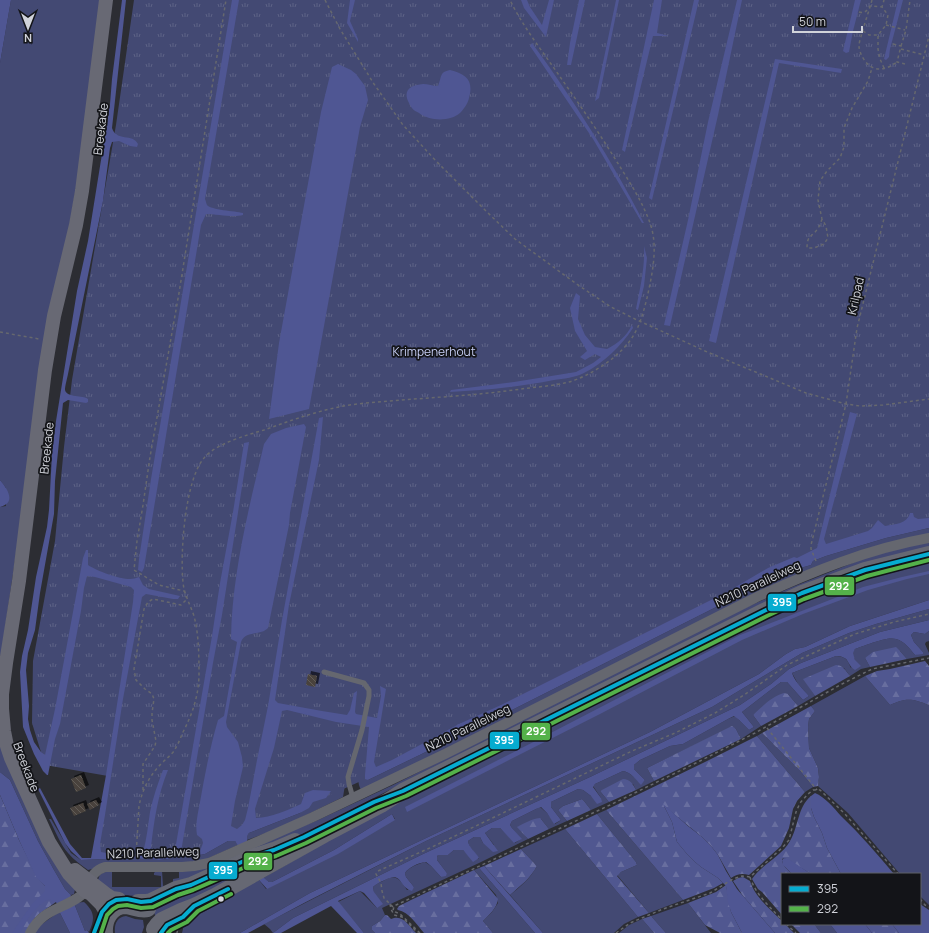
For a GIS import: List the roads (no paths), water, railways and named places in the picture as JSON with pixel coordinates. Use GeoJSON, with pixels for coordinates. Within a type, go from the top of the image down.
{"type":"FeatureCollection","features":[{"type":"Feature","properties":{"kind":"main road","name":"Breekade"},"geometry":{"type":"LineString","coordinates":[[106,0],[80,204],[54,316],[44,378],[20,581],[2,694],[4,731],[7,746],[49,842],[68,874],[87,886],[112,898],[119,899]]}},
{"type":"Feature","properties":{"kind":"main road"},"geometry":{"type":"LineString","coordinates":[[102,925],[110,914],[119,907],[126,906],[140,910],[146,902],[191,885],[304,837],[374,802],[403,791],[802,593],[865,570],[929,554]]}},
{"type":"Feature","properties":{"kind":"main road"},"geometry":{"type":"LineString","coordinates":[[102,925],[112,902],[119,899],[131,899],[143,905],[152,919],[156,932],[183,917],[194,906],[215,896],[251,859]]}},
{"type":"Feature","properties":{"kind":"main road","name":"Breekade"},"geometry":{"type":"LineString","coordinates":[[87,886],[91,894],[101,904],[102,925]]}},
{"type":"Feature","properties":{"kind":"street","name":"N210 Parallelweg"},"geometry":{"type":"LineString","coordinates":[[30,933],[45,914],[80,896],[92,875],[99,869],[104,867],[194,866],[251,859],[313,818],[445,754],[748,602],[819,570],[850,559],[886,548],[929,538]]}},
{"type":"Feature","properties":{"kind":"lane"},"geometry":{"type":"LineString","coordinates":[[324,672],[364,683],[369,690],[362,730],[348,776],[353,798]]}},
{"type":"Feature","properties":{"kind":"park label","name":"Krimpenerhout"},"geometry":{"type":"Point","coordinates":[434,352]}}]}
